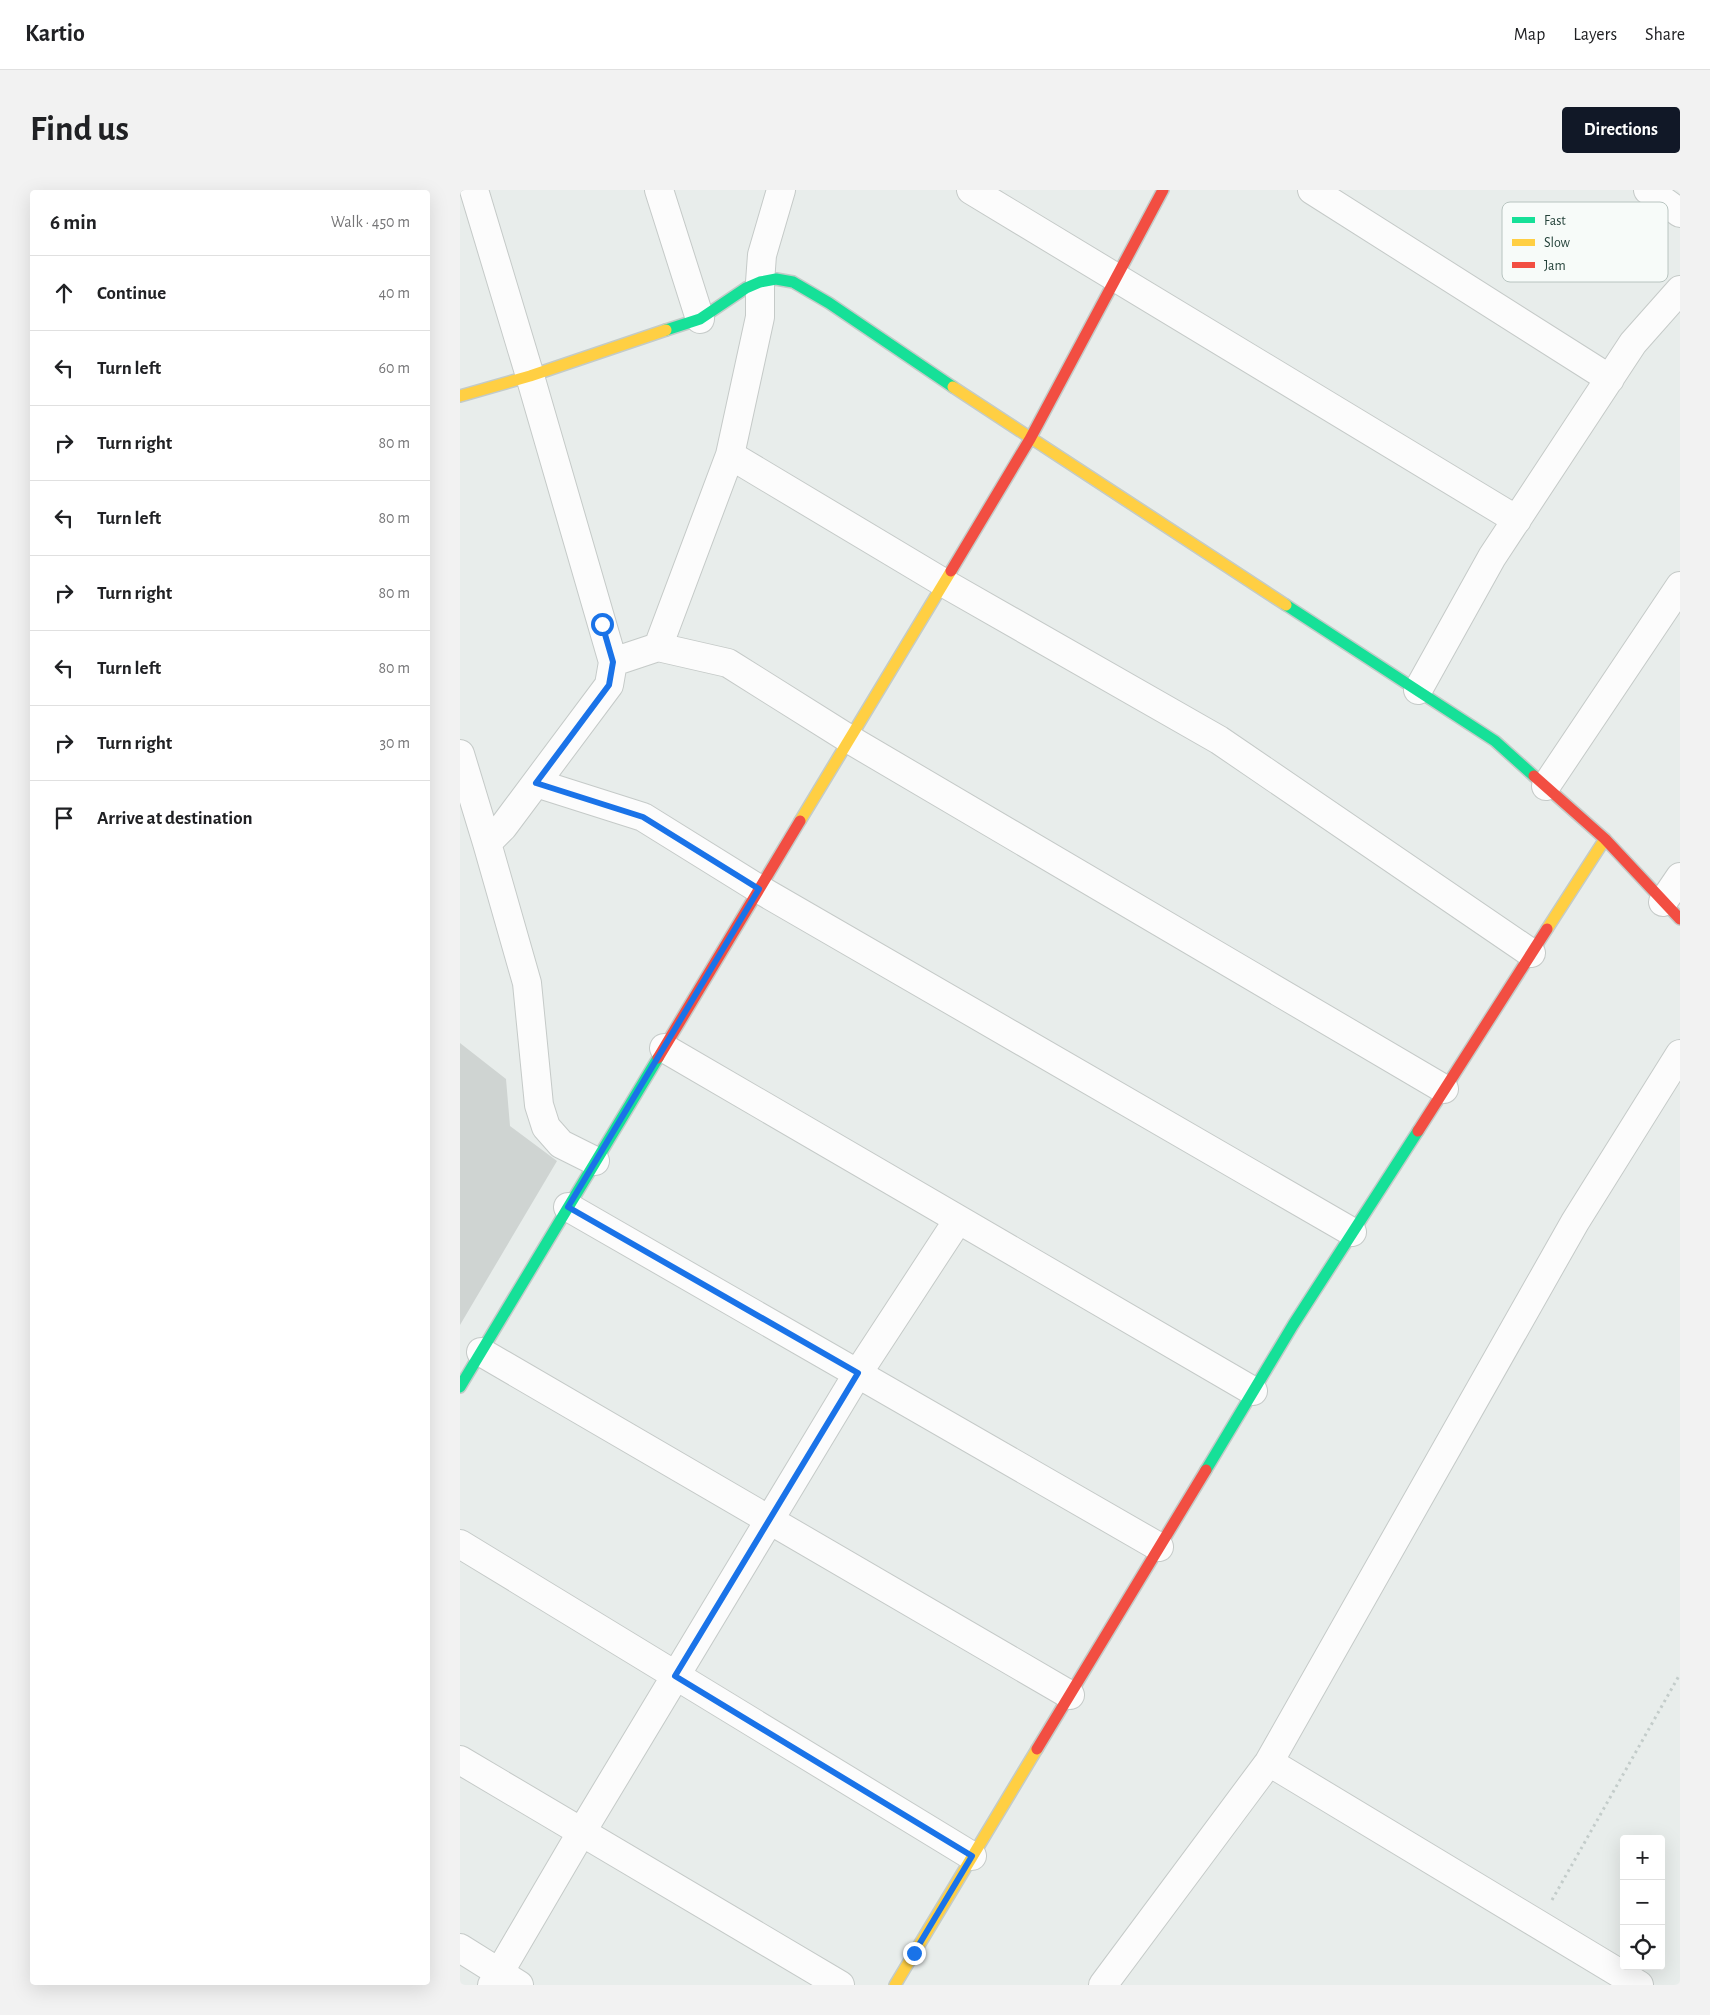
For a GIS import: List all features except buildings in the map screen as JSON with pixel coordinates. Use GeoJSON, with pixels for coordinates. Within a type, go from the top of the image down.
{"type":"FeatureCollection","features":[{"type":"Feature","properties":{"kind":"street"},"geometry":{"type":"LineString","coordinates":[[474,190],[613,662],[609,685],[503,827],[488,843]]}},
{"type":"Feature","properties":{"kind":"street"},"geometry":{"type":"LineString","coordinates":[[659,190],[700,319]]}},
{"type":"Feature","properties":{"kind":"street"},"geometry":{"type":"LineString","coordinates":[[658,648],[730,456],[760,317],[762,255],[781,190]]}},
{"type":"Feature","properties":{"kind":"street"},"geometry":{"type":"LineString","coordinates":[[971,190],[1517,520]]}},
{"type":"Feature","properties":{"kind":"street"},"geometry":{"type":"LineString","coordinates":[[460,1387],[1030,439],[1163,190]]}},
{"type":"Feature","properties":{"kind":"street"},"geometry":{"type":"LineString","coordinates":[[1312,190],[1610,379]]}},
{"type":"Feature","properties":{"kind":"street"},"geometry":{"type":"LineString","coordinates":[[1648,190],[1665,202]]}},
{"type":"Feature","properties":{"kind":"street"},"geometry":{"type":"LineString","coordinates":[[1668,204],[1680,213]]}},
{"type":"Feature","properties":{"kind":"street"},"geometry":{"type":"LineString","coordinates":[[460,396],[530,376],[700,319],[746,288],[760,282],[776,279],[793,282],[837,308],[1030,439],[1495,741],[1605,839],[1672,910]]}},
{"type":"Feature","properties":{"kind":"street"},"geometry":{"type":"LineString","coordinates":[[1418,690],[1492,557],[1633,343],[1680,290]]}},
{"type":"Feature","properties":{"kind":"street"},"geometry":{"type":"LineString","coordinates":[[730,456],[944,583],[1220,740],[1531,954]]}},
{"type":"Feature","properties":{"kind":"street"},"geometry":{"type":"LineString","coordinates":[[1546,786],[1680,586]]}},
{"type":"Feature","properties":{"kind":"street"},"geometry":{"type":"LineString","coordinates":[[613,662],[658,648],[728,663],[850,739],[1444,1089]]}},
{"type":"Feature","properties":{"kind":"street"},"geometry":{"type":"LineString","coordinates":[[460,754],[488,843],[527,983],[539,1105],[546,1127],[561,1144],[595,1161]]}},
{"type":"Feature","properties":{"kind":"street"},"geometry":{"type":"LineString","coordinates":[[536,783],[643,817],[759,889],[1352,1232]]}},
{"type":"Feature","properties":{"kind":"street"},"geometry":{"type":"LineString","coordinates":[[895,1985],[1253,1391],[1352,1232],[1605,839]]}},
{"type":"Feature","properties":{"kind":"street"},"geometry":{"type":"LineString","coordinates":[[1672,910],[1680,877]]}},
{"type":"Feature","properties":{"kind":"street"},"geometry":{"type":"LineString","coordinates":[[664,1048],[1253,1391]]}},
{"type":"Feature","properties":{"kind":"street"},"geometry":{"type":"LineString","coordinates":[[1103,1985],[1268,1762],[1575,1222],[1680,1054]]}},
{"type":"Feature","properties":{"kind":"street"},"geometry":{"type":"LineString","coordinates":[[568,1207],[1159,1547]]}},
{"type":"Feature","properties":{"kind":"street"},"geometry":{"type":"LineString","coordinates":[[460,1948],[503,1981],[581,1833],[858,1373],[958,1220]]}},
{"type":"Feature","properties":{"kind":"street"},"geometry":{"type":"LineString","coordinates":[[481,1352],[1070,1695]]}},
{"type":"Feature","properties":{"kind":"street"},"geometry":{"type":"LineString","coordinates":[[460,1544],[972,1856]]}},
{"type":"Feature","properties":{"kind":"street"},"geometry":{"type":"LineString","coordinates":[[460,1760],[840,1985]]}},
{"type":"Feature","properties":{"kind":"street"},"geometry":{"type":"LineString","coordinates":[[1268,1762],[1639,1985]]}},
{"type":"Feature","properties":{"kind":"path"},"geometry":{"type":"LineString","coordinates":[[1539,1924],[1680,1674]]}},
{"type":"Feature","properties":{"kind":"traffic: fast"},"geometry":{"type":"LineString","coordinates":[[666,330],[700,319],[746,288],[760,282],[776,279],[793,282],[829,303],[953,387]]}},
{"type":"Feature","properties":{"kind":"traffic: fast"},"geometry":{"type":"LineString","coordinates":[[1286,605],[1495,741],[1534,776]]}},
{"type":"Feature","properties":{"kind":"traffic: fast"},"geometry":{"type":"LineString","coordinates":[[460,1387],[658,1058]]}},
{"type":"Feature","properties":{"kind":"traffic: fast"},"geometry":{"type":"LineString","coordinates":[[1206,1470],[1293,1325],[1418,1131]]}},
{"type":"Feature","properties":{"kind":"traffic: slow"},"geometry":{"type":"LineString","coordinates":[[460,396],[530,376],[666,330]]}},
{"type":"Feature","properties":{"kind":"traffic: slow"},"geometry":{"type":"LineString","coordinates":[[953,387],[1286,605]]}},
{"type":"Feature","properties":{"kind":"traffic: slow"},"geometry":{"type":"LineString","coordinates":[[800,821],[951,571]]}},
{"type":"Feature","properties":{"kind":"traffic: slow"},"geometry":{"type":"LineString","coordinates":[[1547,929],[1605,839]]}},
{"type":"Feature","properties":{"kind":"traffic: slow"},"geometry":{"type":"LineString","coordinates":[[895,1985],[1037,1749]]}},
{"type":"Feature","properties":{"kind":"traffic: jam"},"geometry":{"type":"LineString","coordinates":[[951,571],[1030,439],[1163,190]]}},
{"type":"Feature","properties":{"kind":"traffic: jam"},"geometry":{"type":"LineString","coordinates":[[1534,776],[1605,839],[1680,919]]}},
{"type":"Feature","properties":{"kind":"traffic: jam"},"geometry":{"type":"LineString","coordinates":[[658,1058],[800,821]]}},
{"type":"Feature","properties":{"kind":"traffic: jam"},"geometry":{"type":"LineString","coordinates":[[1418,1131],[1547,929]]}},
{"type":"Feature","properties":{"kind":"traffic: jam"},"geometry":{"type":"LineString","coordinates":[[1037,1749],[1206,1470]]}},
{"type":"Feature","properties":{"kind":"route"},"geometry":{"type":"LineString","coordinates":[[602,624],[613,662],[609,685],[536,783],[643,817],[759,889],[568,1207],[858,1373],[675,1676],[972,1856],[914,1953]]}}]}
